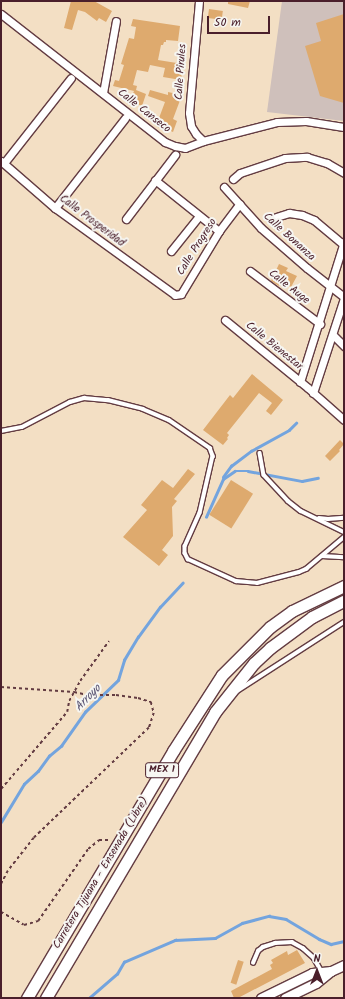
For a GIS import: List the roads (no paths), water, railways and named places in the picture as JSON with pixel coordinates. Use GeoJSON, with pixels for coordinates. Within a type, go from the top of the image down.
{"type":"FeatureCollection","features":[{"type":"Feature","properties":{"kind":"highway","name":"Carretera Tijuana - Ensenada (Libre)"},"geometry":{"type":"LineString","coordinates":[[27,998],[173,751],[222,675],[270,627],[292,611],[344,586]]}},
{"type":"Feature","properties":{"kind":"highway","name":"Carretera Tijuana - Ensenada (Libre)"},"geometry":{"type":"LineString","coordinates":[[46,998],[155,811],[215,712],[254,663],[270,648],[312,618],[344,602]]}},
{"type":"Feature","properties":{"kind":"street","name":"Calle Pirules"},"geometry":{"type":"LineString","coordinates":[[198,1],[189,113],[191,126],[203,141]]}},
{"type":"Feature","properties":{"kind":"street","name":"Calle Canseco"},"geometry":{"type":"LineString","coordinates":[[1,14],[165,142],[185,148],[203,141],[277,122],[306,121],[344,127]]}},
{"type":"Feature","properties":{"kind":"street"},"geometry":{"type":"LineString","coordinates":[[103,93],[116,21]]}},
{"type":"Feature","properties":{"kind":"street"},"geometry":{"type":"LineString","coordinates":[[2,162],[71,78]]}},
{"type":"Feature","properties":{"kind":"street"},"geometry":{"type":"LineString","coordinates":[[55,208],[125,118]]}},
{"type":"Feature","properties":{"kind":"street"},"geometry":{"type":"LineString","coordinates":[[126,219],[175,155]]}},
{"type":"Feature","properties":{"kind":"street"},"geometry":{"type":"LineString","coordinates":[[233,179],[240,173],[285,158],[307,157],[326,163],[344,173]]}},
{"type":"Feature","properties":{"kind":"street","name":"Calle Prosperidad"},"geometry":{"type":"LineString","coordinates":[[2,162],[55,208],[171,295]]}},
{"type":"Feature","properties":{"kind":"street"},"geometry":{"type":"LineString","coordinates":[[155,180],[219,231]]}},
{"type":"Feature","properties":{"kind":"street","name":"Calle Bonanza"},"geometry":{"type":"LineString","coordinates":[[224,187],[279,244],[344,298]]}},
{"type":"Feature","properties":{"kind":"street","name":"Calle Progreso"},"geometry":{"type":"LineString","coordinates":[[171,295],[181,294],[219,231],[239,204]]}},
{"type":"Feature","properties":{"kind":"street"},"geometry":{"type":"LineString","coordinates":[[276,217],[289,213],[302,215],[314,220],[344,243],[331,287],[317,322],[300,382]]}},
{"type":"Feature","properties":{"kind":"street"},"geometry":{"type":"LineString","coordinates":[[171,251],[199,216]]}},
{"type":"Feature","properties":{"kind":"street","name":"Calle Auge"},"geometry":{"type":"LineString","coordinates":[[250,271],[317,322]]}},
{"type":"Feature","properties":{"kind":"street"},"geometry":{"type":"LineString","coordinates":[[311,390],[333,335],[344,298]]}},
{"type":"Feature","properties":{"kind":"street","name":"Calle Bienestar"},"geometry":{"type":"LineString","coordinates":[[225,320],[311,390],[344,420]]}},
{"type":"Feature","properties":{"kind":"street"},"geometry":{"type":"LineString","coordinates":[[333,335],[344,346]]}},
{"type":"Feature","properties":{"kind":"street"},"geometry":{"type":"LineString","coordinates":[[285,998],[316,983],[326,973],[344,965]]}},
{"type":"Feature","properties":{"kind":"street"},"geometry":{"type":"LineString","coordinates":[[261,998],[312,973],[326,973]]}},
{"type":"Feature","properties":{"kind":"lane"},"geometry":{"type":"LineString","coordinates":[[1,430],[22,427],[70,402],[84,398],[108,400],[143,409],[169,420],[210,448],[213,452],[212,465],[200,513],[186,546],[185,553],[188,559],[227,578],[257,583],[299,572],[322,556],[344,537]]}},
{"type":"Feature","properties":{"kind":"lane"},"geometry":{"type":"LineString","coordinates":[[260,453],[264,475],[288,501],[301,511],[344,532]]}},
{"type":"Feature","properties":{"kind":"lane"},"geometry":{"type":"LineString","coordinates":[[315,517],[328,519],[344,518]]}},
{"type":"Feature","properties":{"kind":"lane"},"geometry":{"type":"LineString","coordinates":[[322,556],[344,557]]}},
{"type":"Feature","properties":{"kind":"lane"},"geometry":{"type":"LineString","coordinates":[[226,698],[343,624]]}},
{"type":"Feature","properties":{"kind":"lane"},"geometry":{"type":"LineString","coordinates":[[254,963],[258,951],[263,947],[275,943],[292,942],[303,948],[314,958],[326,973]]}},
{"type":"Feature","properties":{"kind":"waterway"},"geometry":{"type":"LineString","coordinates":[[223,477],[231,466],[251,451],[289,430],[296,423]]}},
{"type":"Feature","properties":{"kind":"waterway","name":"Arroyo"},"geometry":{"type":"LineString","coordinates":[[206,517],[223,479],[235,471],[248,471],[302,481],[318,478]]}},
{"type":"Feature","properties":{"kind":"waterway","name":"Arroyo"},"geometry":{"type":"LineString","coordinates":[[1,822],[24,784],[38,771],[49,756],[61,746],[85,712],[118,680],[124,660],[138,637],[160,607],[182,583]]}},
{"type":"Feature","properties":{"kind":"waterway"},"geometry":{"type":"LineString","coordinates":[[89,998],[117,974],[124,962],[175,940],[215,938],[242,923],[269,916],[286,919],[319,939],[331,944],[344,941]]}}]}
